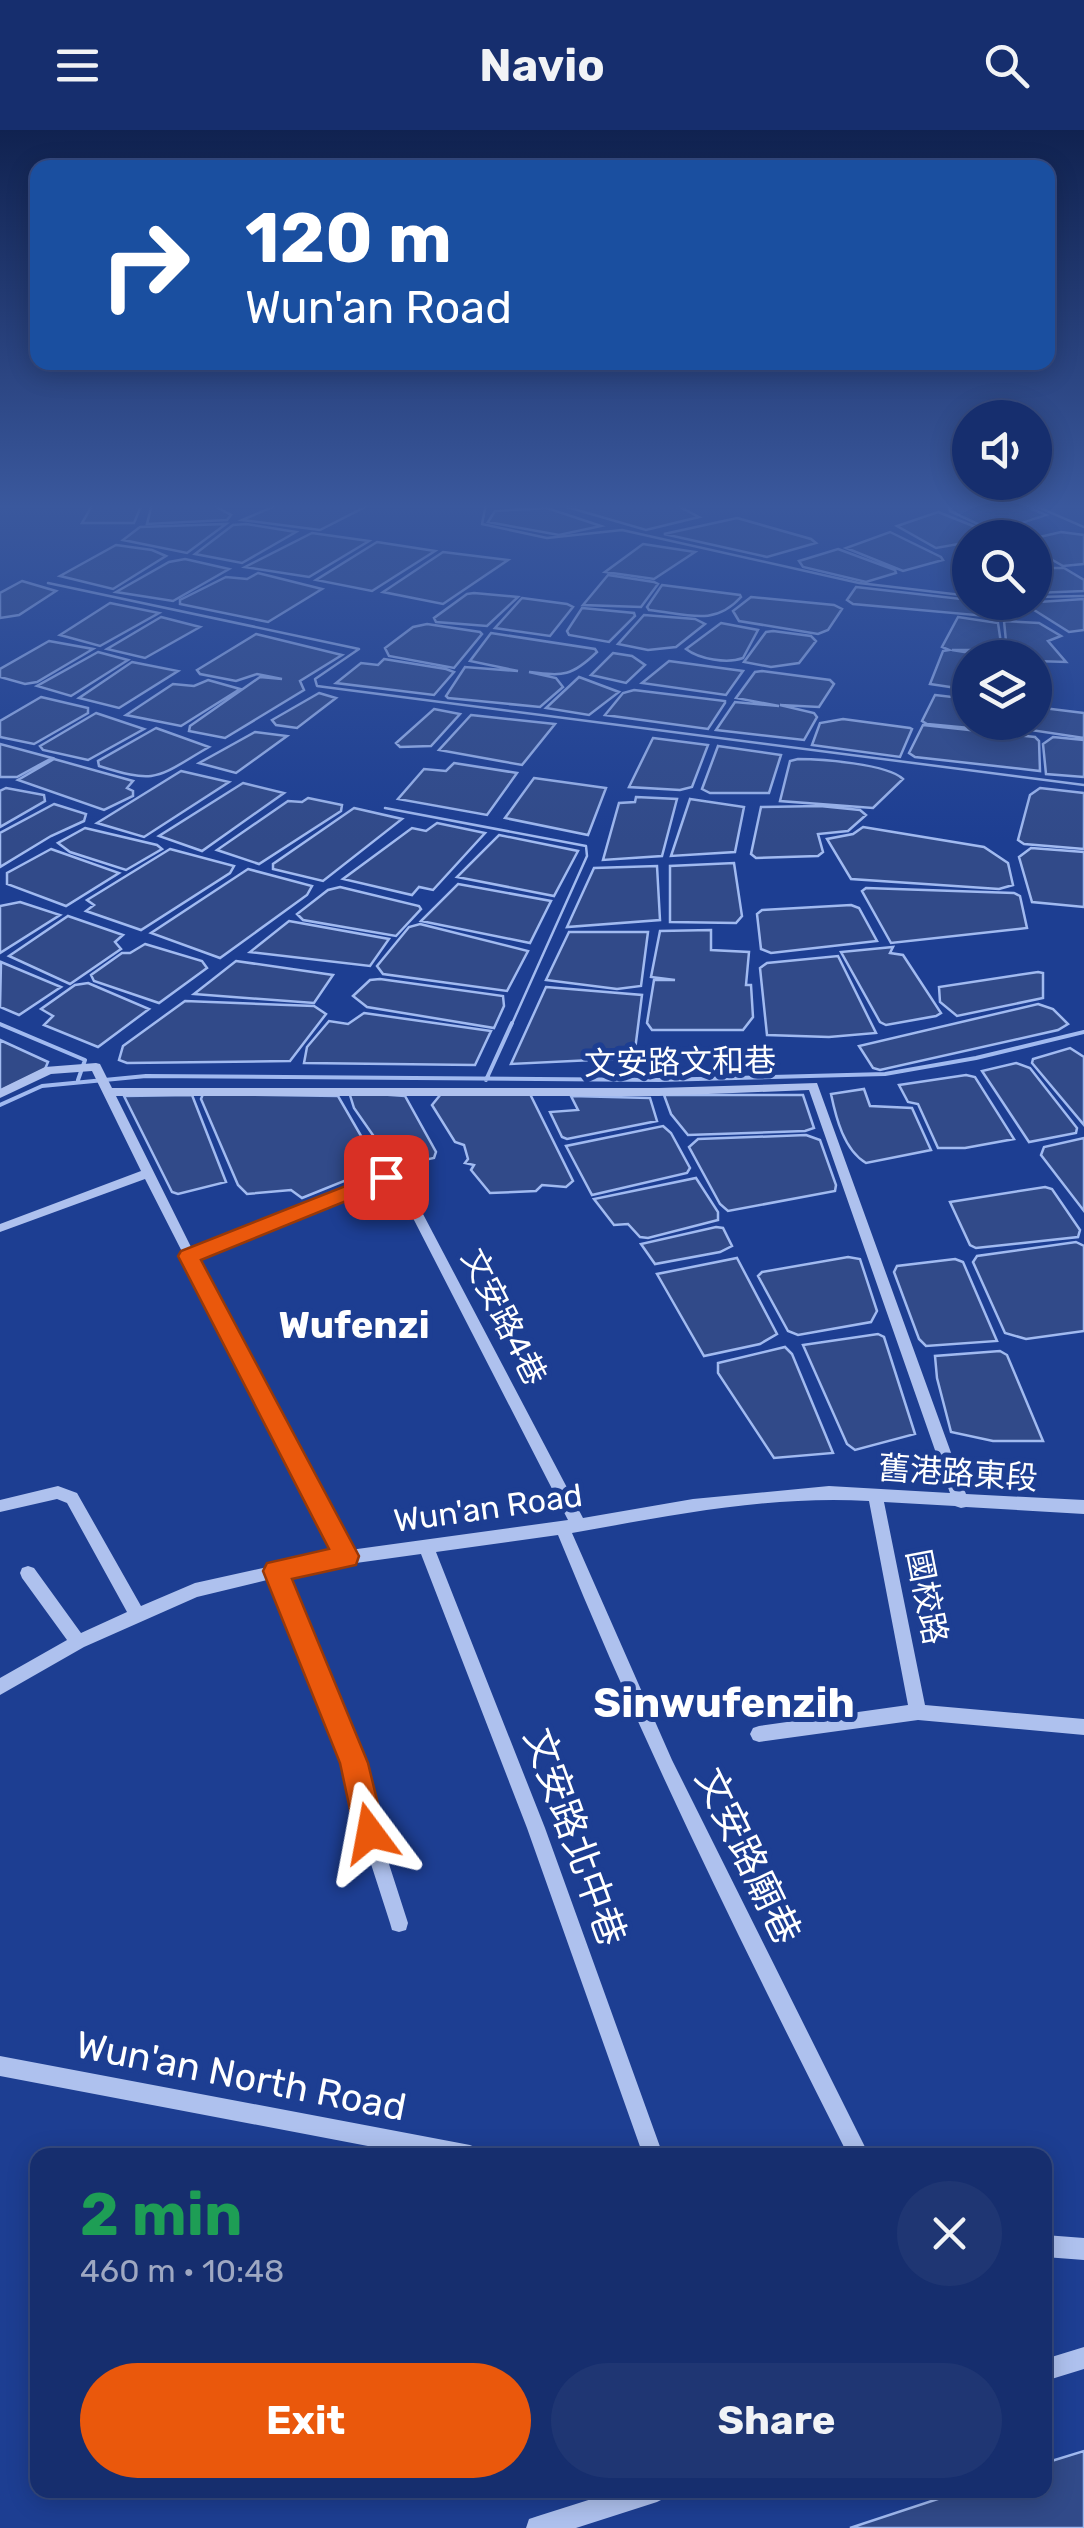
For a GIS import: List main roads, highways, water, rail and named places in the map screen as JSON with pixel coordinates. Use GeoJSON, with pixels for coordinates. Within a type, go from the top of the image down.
{"type":"FeatureCollection","features":[{"type":"Feature","properties":{"kind":"water"},"geometry":{"type":"Polygon","coordinates":[[[90,616],[154,616],[100,646],[60,635],[90,616]]]}},
{"type":"Feature","properties":{"kind":"water"},"geometry":{"type":"Polygon","coordinates":[[[238,616],[278,616],[268,622],[238,616]]]}},
{"type":"Feature","properties":{"kind":"water"},"geometry":{"type":"Polygon","coordinates":[[[498,616],[487,626],[436,622],[434,618],[498,616]]]}},
{"type":"Feature","properties":{"kind":"water"},"geometry":{"type":"Polygon","coordinates":[[[506,616],[566,616],[550,636],[495,628],[506,616]]]}},
{"type":"Feature","properties":{"kind":"water"},"geometry":{"type":"Polygon","coordinates":[[[577,616],[635,616],[609,642],[569,635],[567,631],[577,616]]]}},
{"type":"Feature","properties":{"kind":"water"},"geometry":{"type":"Polygon","coordinates":[[[643,616],[695,619],[705,624],[676,647],[648,650],[618,644],[643,616]]]}},
{"type":"Feature","properties":{"kind":"water"},"geometry":{"type":"Polygon","coordinates":[[[736,616],[837,616],[828,630],[818,634],[739,621],[736,616]]]}},
{"type":"Feature","properties":{"kind":"water"},"geometry":{"type":"Polygon","coordinates":[[[1052,616],[1084,616],[1084,630],[1069,632],[1050,620],[1052,616]]]}},
{"type":"Feature","properties":{"kind":"water"},"geometry":{"type":"Polygon","coordinates":[[[161,617],[200,627],[145,658],[107,649],[161,617]]]}},
{"type":"Feature","properties":{"kind":"water"},"geometry":{"type":"Polygon","coordinates":[[[956,620],[998,623],[1001,640],[952,640],[952,687],[930,684],[943,651],[949,650],[942,647],[956,620]]]}},
{"type":"Feature","properties":{"kind":"water"},"geometry":{"type":"Polygon","coordinates":[[[1004,621],[1039,623],[1061,636],[1051,640],[1006,640],[1004,621]]]}},
{"type":"Feature","properties":{"kind":"water"},"geometry":{"type":"Polygon","coordinates":[[[721,623],[758,630],[743,658],[713,660],[686,649],[721,623]]]}},
{"type":"Feature","properties":{"kind":"water"},"geometry":{"type":"Polygon","coordinates":[[[427,624],[482,634],[454,668],[389,656],[385,648],[413,627],[427,624]]]}},
{"type":"Feature","properties":{"kind":"water"},"geometry":{"type":"Polygon","coordinates":[[[766,632],[811,636],[816,641],[799,663],[771,667],[744,662],[766,632]]]}},
{"type":"Feature","properties":{"kind":"water"},"geometry":{"type":"Polygon","coordinates":[[[491,633],[597,652],[566,673],[529,672],[556,678],[563,687],[540,707],[448,698],[465,667],[518,671],[470,661],[491,633]]]}},
{"type":"Feature","properties":{"kind":"water"},"geometry":{"type":"Polygon","coordinates":[[[256,634],[342,655],[300,681],[304,690],[225,738],[189,731],[190,726],[260,677],[282,679],[257,674],[236,681],[200,674],[197,670],[256,634]]]}},
{"type":"Feature","properties":{"kind":"water"},"geometry":{"type":"Polygon","coordinates":[[[49,641],[93,649],[37,682],[25,684],[0,677],[0,669],[49,641]]]}},
{"type":"Feature","properties":{"kind":"water"},"geometry":{"type":"Polygon","coordinates":[[[1052,646],[1066,662],[1052,662],[1052,646]]]}},
{"type":"Feature","properties":{"kind":"water"},"geometry":{"type":"Polygon","coordinates":[[[98,652],[128,660],[71,696],[37,686],[98,652]]]}},
{"type":"Feature","properties":{"kind":"water"},"geometry":{"type":"Polygon","coordinates":[[[613,653],[632,656],[645,665],[626,683],[591,675],[613,653]]]}},
{"type":"Feature","properties":{"kind":"water"},"geometry":{"type":"Polygon","coordinates":[[[384,659],[454,672],[434,695],[336,683],[361,663],[378,665],[384,659]]]}},
{"type":"Feature","properties":{"kind":"water"},"geometry":{"type":"Polygon","coordinates":[[[669,661],[743,671],[726,695],[642,683],[669,661]]]}},
{"type":"Feature","properties":{"kind":"water"},"geometry":{"type":"Polygon","coordinates":[[[132,662],[178,671],[119,708],[79,698],[132,662]]]}},
{"type":"Feature","properties":{"kind":"water"},"geometry":{"type":"Polygon","coordinates":[[[755,672],[830,680],[834,684],[819,707],[780,705],[817,717],[804,740],[716,730],[735,702],[779,706],[736,698],[755,672]]]}},
{"type":"Feature","properties":{"kind":"water"},"geometry":{"type":"Polygon","coordinates":[[[579,677],[619,692],[589,715],[546,708],[579,677]]]}},
{"type":"Feature","properties":{"kind":"water"},"geometry":{"type":"Polygon","coordinates":[[[208,680],[240,689],[181,726],[126,715],[173,684],[194,686],[208,680]]]}},
{"type":"Feature","properties":{"kind":"water"},"geometry":{"type":"Polygon","coordinates":[[[634,690],[725,703],[708,729],[605,715],[623,693],[634,690]]]}},
{"type":"Feature","properties":{"kind":"water"},"geometry":{"type":"Polygon","coordinates":[[[319,693],[336,698],[297,728],[276,725],[272,720],[319,693]]]}},
{"type":"Feature","properties":{"kind":"water"},"geometry":{"type":"Polygon","coordinates":[[[935,695],[952,697],[952,726],[922,721],[935,695]]]}},
{"type":"Feature","properties":{"kind":"water"},"geometry":{"type":"Polygon","coordinates":[[[41,697],[88,708],[88,713],[34,744],[0,737],[0,721],[41,697]]]}},
{"type":"Feature","properties":{"kind":"water"},"geometry":{"type":"Polygon","coordinates":[[[434,709],[460,714],[431,746],[400,747],[396,743],[434,709]]]}},
{"type":"Feature","properties":{"kind":"water"},"geometry":{"type":"Polygon","coordinates":[[[1052,709],[1084,713],[1084,738],[1052,733],[1052,709]]]}},
{"type":"Feature","properties":{"kind":"water"},"geometry":{"type":"Polygon","coordinates":[[[96,713],[144,729],[88,760],[40,746],[96,713]]]}},
{"type":"Feature","properties":{"kind":"water"},"geometry":{"type":"Polygon","coordinates":[[[471,715],[555,724],[522,765],[439,750],[471,715]]]}},
{"type":"Feature","properties":{"kind":"water"},"geometry":{"type":"Polygon","coordinates":[[[843,719],[912,729],[900,757],[812,745],[820,723],[843,719]]]}},
{"type":"Feature","properties":{"kind":"water"},"geometry":{"type":"Polygon","coordinates":[[[923,725],[952,728],[952,740],[1038,740],[1040,771],[915,757],[909,753],[923,725]]]}},
{"type":"Feature","properties":{"kind":"water"},"geometry":{"type":"Polygon","coordinates":[[[156,728],[209,747],[157,775],[134,775],[99,766],[98,761],[156,728]]]}},
{"type":"Feature","properties":{"kind":"water"},"geometry":{"type":"Polygon","coordinates":[[[255,732],[287,736],[236,773],[199,763],[255,732]]]}},
{"type":"Feature","properties":{"kind":"water"},"geometry":{"type":"Polygon","coordinates":[[[653,738],[708,745],[692,787],[629,787],[653,738]]]}},
{"type":"Feature","properties":{"kind":"water"},"geometry":{"type":"Polygon","coordinates":[[[1052,738],[1084,740],[1084,777],[1046,774],[1043,744],[1052,738]]]}},
{"type":"Feature","properties":{"kind":"water"},"geometry":{"type":"Polygon","coordinates":[[[0,744],[52,758],[17,777],[0,777],[0,744]]]}},
{"type":"Feature","properties":{"kind":"water"},"geometry":{"type":"Polygon","coordinates":[[[718,746],[781,755],[769,793],[710,793],[702,789],[718,746]]]}},
{"type":"Feature","properties":{"kind":"water"},"geometry":{"type":"Polygon","coordinates":[[[54,759],[133,781],[127,788],[133,796],[104,810],[18,780],[54,759]]]}},
{"type":"Feature","properties":{"kind":"water"},"geometry":{"type":"Polygon","coordinates":[[[790,761],[869,766],[903,779],[873,808],[780,801],[790,761]]]}},
{"type":"Feature","properties":{"kind":"water"},"geometry":{"type":"Polygon","coordinates":[[[454,763],[517,773],[487,815],[398,799],[424,769],[446,771],[454,763]]]}},
{"type":"Feature","properties":{"kind":"water"},"geometry":{"type":"Polygon","coordinates":[[[181,771],[229,782],[144,837],[97,823],[181,771]]]}},
{"type":"Feature","properties":{"kind":"water"},"geometry":{"type":"Polygon","coordinates":[[[534,778],[606,788],[588,835],[505,818],[534,778]]]}},
{"type":"Feature","properties":{"kind":"water"},"geometry":{"type":"Polygon","coordinates":[[[243,783],[284,793],[202,851],[159,836],[243,783]]]}},
{"type":"Feature","properties":{"kind":"water"},"geometry":{"type":"Polygon","coordinates":[[[6,788],[44,795],[45,801],[0,827],[0,791],[6,788]]]}},
{"type":"Feature","properties":{"kind":"water"},"geometry":{"type":"Polygon","coordinates":[[[1040,788],[1084,793],[1084,849],[1024,844],[1018,840],[1030,795],[1040,788]]]}},
{"type":"Feature","properties":{"kind":"water"},"geometry":{"type":"Polygon","coordinates":[[[636,797],[677,799],[662,856],[603,860],[619,803],[635,802],[636,797]]]}},
{"type":"Feature","properties":{"kind":"water"},"geometry":{"type":"Polygon","coordinates":[[[308,798],[342,805],[341,811],[259,864],[217,850],[288,801],[302,802],[308,798]]]}},
{"type":"Feature","properties":{"kind":"water"},"geometry":{"type":"Polygon","coordinates":[[[690,799],[744,807],[735,852],[671,856],[690,799]]]}},
{"type":"Feature","properties":{"kind":"water"},"geometry":{"type":"Polygon","coordinates":[[[54,804],[86,814],[84,821],[0,867],[0,833],[54,804]]]}},
{"type":"Feature","properties":{"kind":"water"},"geometry":{"type":"Polygon","coordinates":[[[761,807],[860,810],[866,815],[848,831],[818,834],[823,852],[818,856],[756,858],[751,854],[761,807]]]}},
{"type":"Feature","properties":{"kind":"water"},"geometry":{"type":"Polygon","coordinates":[[[354,808],[402,819],[323,881],[273,869],[273,864],[354,808]]]}},
{"type":"Feature","properties":{"kind":"water"},"geometry":{"type":"Polygon","coordinates":[[[437,823],[485,833],[433,890],[419,887],[412,895],[343,879],[412,828],[426,831],[437,823]]]}},
{"type":"Feature","properties":{"kind":"water"},"geometry":{"type":"Polygon","coordinates":[[[863,827],[984,847],[1008,863],[1013,885],[999,889],[851,879],[827,839],[853,834],[863,827]]]}},
{"type":"Feature","properties":{"kind":"water"},"geometry":{"type":"Polygon","coordinates":[[[85,828],[162,849],[126,870],[70,852],[58,843],[85,828]]]}},
{"type":"Feature","properties":{"kind":"water"},"geometry":{"type":"Polygon","coordinates":[[[499,835],[578,851],[554,896],[457,877],[499,835]]]}},
{"type":"Feature","properties":{"kind":"water"},"geometry":{"type":"Polygon","coordinates":[[[1031,848],[1084,852],[1084,907],[1032,902],[1019,857],[1031,848]]]}},
{"type":"Feature","properties":{"kind":"water"},"geometry":{"type":"Polygon","coordinates":[[[51,849],[119,873],[66,906],[7,884],[7,873],[51,849]]]}},
{"type":"Feature","properties":{"kind":"water"},"geometry":{"type":"Polygon","coordinates":[[[170,849],[234,866],[230,873],[141,930],[86,911],[94,905],[87,900],[170,849]]]}},
{"type":"Feature","properties":{"kind":"water"},"geometry":{"type":"Polygon","coordinates":[[[734,863],[742,916],[736,923],[670,922],[670,866],[734,863]]]}},
{"type":"Feature","properties":{"kind":"water"},"geometry":{"type":"Polygon","coordinates":[[[657,866],[660,920],[567,927],[594,868],[657,866]]]}},
{"type":"Feature","properties":{"kind":"water"},"geometry":{"type":"Polygon","coordinates":[[[248,869],[312,886],[307,895],[220,958],[151,933],[248,869]]]}},
{"type":"Feature","properties":{"kind":"water"},"geometry":{"type":"Polygon","coordinates":[[[458,884],[551,901],[530,943],[421,921],[458,884]]]}},
{"type":"Feature","properties":{"kind":"water"},"geometry":{"type":"Polygon","coordinates":[[[340,887],[421,909],[396,936],[303,920],[297,914],[328,890],[340,887]]]}},
{"type":"Feature","properties":{"kind":"water"},"geometry":{"type":"Polygon","coordinates":[[[866,888],[1014,893],[1020,896],[1027,928],[891,943],[862,891],[866,888]]]}},
{"type":"Feature","properties":{"kind":"water"},"geometry":{"type":"Polygon","coordinates":[[[20,902],[60,915],[0,953],[0,906],[20,902]]]}},
{"type":"Feature","properties":{"kind":"water"},"geometry":{"type":"Polygon","coordinates":[[[851,905],[859,908],[877,941],[771,953],[761,949],[757,914],[762,910],[851,905]]]}},
{"type":"Feature","properties":{"kind":"water"},"geometry":{"type":"Polygon","coordinates":[[[68,916],[123,935],[115,942],[121,949],[70,984],[9,956],[68,916]]]}},
{"type":"Feature","properties":{"kind":"water"},"geometry":{"type":"Polygon","coordinates":[[[289,921],[389,939],[370,966],[250,952],[289,921]]]}},
{"type":"Feature","properties":{"kind":"water"},"geometry":{"type":"Polygon","coordinates":[[[420,924],[528,951],[507,991],[383,974],[377,966],[409,927],[420,924]]]}},
{"type":"Feature","properties":{"kind":"water"},"geometry":{"type":"Polygon","coordinates":[[[711,930],[711,950],[749,952],[746,985],[751,985],[753,1017],[743,1030],[652,1030],[647,1023],[654,980],[675,980],[651,977],[660,931],[711,930]]]}},
{"type":"Feature","properties":{"kind":"water"},"geometry":{"type":"Polygon","coordinates":[[[569,932],[648,932],[641,986],[617,989],[546,980],[569,932]]]}},
{"type":"Feature","properties":{"kind":"water"},"geometry":{"type":"Polygon","coordinates":[[[145,944],[202,961],[207,968],[159,1003],[94,981],[91,975],[122,953],[145,944]]]}},
{"type":"Feature","properties":{"kind":"water"},"geometry":{"type":"Polygon","coordinates":[[[893,947],[890,953],[903,955],[941,1013],[886,1025],[880,1022],[841,952],[893,947]]]}},
{"type":"Feature","properties":{"kind":"water"},"geometry":{"type":"Polygon","coordinates":[[[838,956],[876,1033],[829,1037],[767,1035],[760,968],[767,963],[838,956]]]}},
{"type":"Feature","properties":{"kind":"water"},"geometry":{"type":"Polygon","coordinates":[[[236,961],[333,975],[314,1003],[194,994],[236,961]]]}},
{"type":"Feature","properties":{"kind":"water"},"geometry":{"type":"Polygon","coordinates":[[[1,962],[61,987],[19,1015],[0,1007],[1,962]]]}},
{"type":"Feature","properties":{"kind":"water"},"geometry":{"type":"Polygon","coordinates":[[[1043,973],[1043,998],[957,1016],[940,1002],[939,987],[1043,973]]]}},
{"type":"Feature","properties":{"kind":"water"},"geometry":{"type":"Polygon","coordinates":[[[370,980],[503,996],[504,1006],[494,1028],[367,1007],[353,996],[370,980]]]}},
{"type":"Feature","properties":{"kind":"water"},"geometry":{"type":"Polygon","coordinates":[[[88,983],[149,1009],[98,1047],[44,1025],[53,1016],[41,1009],[75,985],[88,983]]]}},
{"type":"Feature","properties":{"kind":"water"},"geometry":{"type":"Polygon","coordinates":[[[546,987],[642,995],[634,1058],[511,1064],[546,987]]]}},
{"type":"Feature","properties":{"kind":"water"},"geometry":{"type":"Polygon","coordinates":[[[185,1001],[314,1006],[326,1014],[290,1061],[119,1060],[123,1046],[185,1001]]]}},
{"type":"Feature","properties":{"kind":"water"},"geometry":{"type":"Polygon","coordinates":[[[1038,1004],[1053,1009],[1068,1024],[1058,1030],[880,1070],[873,1068],[859,1046],[1038,1004]]]}},
{"type":"Feature","properties":{"kind":"water"},"geometry":{"type":"Polygon","coordinates":[[[364,1013],[491,1031],[475,1065],[304,1063],[307,1047],[329,1021],[348,1024],[364,1013]]]}},
{"type":"Feature","properties":{"kind":"water"},"geometry":{"type":"Polygon","coordinates":[[[0,1040],[48,1062],[45,1069],[0,1091],[0,1040]]]}},
{"type":"Feature","properties":{"kind":"water"},"geometry":{"type":"Polygon","coordinates":[[[1070,1048],[1084,1057],[1084,1125],[1032,1063],[1033,1059],[1070,1048]]]}},
{"type":"Feature","properties":{"kind":"water"},"geometry":{"type":"Polygon","coordinates":[[[1016,1063],[1030,1068],[1077,1128],[1076,1133],[1029,1142],[982,1071],[1016,1063]]]}},
{"type":"Feature","properties":{"kind":"water"},"geometry":{"type":"Polygon","coordinates":[[[975,1077],[1014,1139],[965,1148],[938,1148],[918,1104],[908,1102],[899,1085],[975,1077]]]}},
{"type":"Feature","properties":{"kind":"water"},"geometry":{"type":"Polygon","coordinates":[[[864,1089],[870,1106],[912,1108],[931,1150],[866,1163],[858,1157],[842,1133],[831,1094],[864,1089]]]}},
{"type":"Feature","properties":{"kind":"water"},"geometry":{"type":"Polygon","coordinates":[[[349,1092],[405,1096],[436,1152],[434,1158],[400,1165],[391,1161],[354,1108],[349,1092]]]}},
{"type":"Feature","properties":{"kind":"water"},"geometry":{"type":"Polygon","coordinates":[[[203,1094],[338,1096],[379,1167],[302,1198],[291,1190],[247,1194],[238,1185],[201,1099],[203,1094]]]}},
{"type":"Feature","properties":{"kind":"water"},"geometry":{"type":"Polygon","coordinates":[[[441,1094],[530,1094],[573,1181],[566,1187],[542,1185],[536,1191],[490,1193],[471,1170],[474,1165],[465,1163],[468,1159],[464,1145],[455,1142],[432,1105],[441,1094]]]}},
{"type":"Feature","properties":{"kind":"water"},"geometry":{"type":"Polygon","coordinates":[[[192,1095],[226,1182],[178,1194],[172,1192],[124,1096],[192,1095]]]}},
{"type":"Feature","properties":{"kind":"water"},"geometry":{"type":"Polygon","coordinates":[[[664,1095],[803,1095],[814,1128],[688,1135],[671,1114],[664,1095]]]}},
{"type":"Feature","properties":{"kind":"water"},"geometry":{"type":"Polygon","coordinates":[[[571,1096],[650,1098],[657,1121],[567,1139],[562,1137],[550,1112],[578,1110],[571,1096]]]}},
{"type":"Feature","properties":{"kind":"water"},"geometry":{"type":"Polygon","coordinates":[[[663,1126],[690,1168],[687,1173],[592,1195],[566,1146],[663,1126]]]}},
{"type":"Feature","properties":{"kind":"water"},"geometry":{"type":"Polygon","coordinates":[[[806,1135],[820,1140],[835,1191],[728,1211],[720,1204],[689,1147],[698,1139],[806,1135]]]}},
{"type":"Feature","properties":{"kind":"water"},"geometry":{"type":"Polygon","coordinates":[[[1084,1138],[1084,1211],[1041,1155],[1044,1147],[1084,1138]]]}},
{"type":"Feature","properties":{"kind":"water"},"geometry":{"type":"Polygon","coordinates":[[[696,1178],[718,1212],[718,1220],[648,1238],[640,1237],[628,1224],[614,1225],[594,1199],[696,1178]]]}},
{"type":"Feature","properties":{"kind":"water"},"geometry":{"type":"Polygon","coordinates":[[[1052,1189],[1080,1230],[1078,1237],[976,1248],[970,1245],[950,1202],[1052,1189]]]}},
{"type":"Feature","properties":{"kind":"water"},"geometry":{"type":"Polygon","coordinates":[[[723,1228],[732,1246],[720,1252],[655,1264],[641,1244],[723,1228]]]}},
{"type":"Feature","properties":{"kind":"water"},"geometry":{"type":"Polygon","coordinates":[[[1076,1242],[1084,1246],[1084,1331],[1026,1339],[1005,1333],[973,1262],[977,1256],[1076,1242]]]}},
{"type":"Feature","properties":{"kind":"water"},"geometry":{"type":"Polygon","coordinates":[[[848,1257],[860,1259],[877,1311],[871,1322],[798,1335],[788,1331],[758,1276],[762,1272],[848,1257]]]}},
{"type":"Feature","properties":{"kind":"water"},"geometry":{"type":"Polygon","coordinates":[[[737,1258],[777,1334],[760,1344],[704,1356],[657,1274],[737,1258]]]}},
{"type":"Feature","properties":{"kind":"water"},"geometry":{"type":"Polygon","coordinates":[[[955,1259],[963,1262],[997,1341],[926,1346],[919,1339],[894,1272],[897,1266],[955,1259]]]}},
{"type":"Feature","properties":{"kind":"water"},"geometry":{"type":"Polygon","coordinates":[[[878,1334],[884,1337],[915,1434],[855,1450],[847,1444],[803,1345],[878,1334]]]}},
{"type":"Feature","properties":{"kind":"water"},"geometry":{"type":"Polygon","coordinates":[[[785,1347],[792,1354],[833,1453],[774,1458],[718,1373],[718,1363],[785,1347]]]}},
{"type":"Feature","properties":{"kind":"water"},"geometry":{"type":"Polygon","coordinates":[[[1000,1351],[1007,1355],[1043,1441],[993,1441],[951,1432],[935,1356],[1000,1351]]]}},
{"type":"Feature","properties":{"kind":"water"},"geometry":{"type":"Polygon","coordinates":[[[1084,2451],[1084,2528],[850,2528],[941,2498],[1052,2498],[1052,2461],[1084,2451]]]}},
{"type":"Feature","properties":{"kind":"waterway"},"geometry":{"type":"LineString","coordinates":[[203,616],[359,649],[315,679],[317,686],[1084,785]]}},
{"type":"Feature","properties":{"kind":"waterway"},"geometry":{"type":"LineString","coordinates":[[385,808],[586,846],[587,856],[511,1026]]}},
{"type":"Feature","properties":{"kind":"waterway"},"geometry":{"type":"LineString","coordinates":[[487,1079],[512,1023]]}},
{"type":"Feature","properties":{"kind":"waterway"},"geometry":{"type":"LineString","coordinates":[[4,1026],[0,1024],[85,1060],[78,1080]]}},
{"type":"Feature","properties":{"kind":"waterway"},"geometry":{"type":"LineString","coordinates":[[487,1079],[659,1080],[885,1074],[976,1058],[1084,1032]]}},
{"type":"Feature","properties":{"kind":"waterway"},"geometry":{"type":"LineString","coordinates":[[0,1105],[42,1086],[146,1076],[487,1079]]}},
{"type":"Feature","properties":{"kind":"district","name":"Wufenzi"},"geometry":{"type":"Point","coordinates":[354,1325]}},
{"type":"Feature","properties":{"kind":"district","name":"Sinwufenzih"},"geometry":{"type":"Point","coordinates":[724,1702]}}]}
